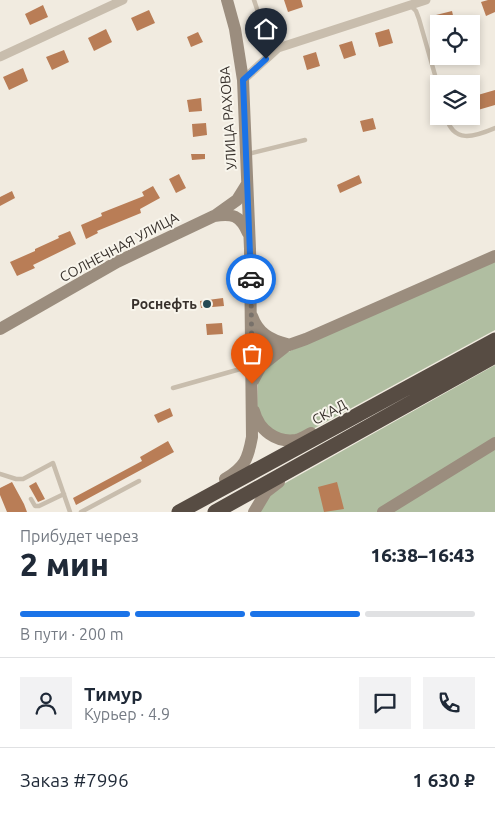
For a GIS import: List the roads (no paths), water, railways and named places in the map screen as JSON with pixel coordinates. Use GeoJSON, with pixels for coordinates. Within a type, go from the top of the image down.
{"type":"FeatureCollection","features":[{"type":"Feature","properties":{"kind":"highway","name":"СКАД"},"geometry":{"type":"LineString","coordinates":[[215,512],[495,340]]}},
{"type":"Feature","properties":{"kind":"highway","name":"СКАД"},"geometry":{"type":"LineString","coordinates":[[179,512],[385,408],[495,356]]}},
{"type":"Feature","properties":{"kind":"main road","name":"УЛИЦА РАХОВА"},"geometry":{"type":"LineString","coordinates":[[168,512],[238,472],[244,465],[252,437],[252,315],[243,80],[235,29],[227,0]]}},
{"type":"Feature","properties":{"kind":"main road","name":"СОЛНЕЧНАЯ УЛИЦА"},"geometry":{"type":"LineString","coordinates":[[0,329],[117,262],[214,216],[238,200],[247,183]]}},
{"type":"Feature","properties":{"kind":"main road"},"geometry":{"type":"LineString","coordinates":[[214,216],[233,215],[245,225],[249,235]]}},
{"type":"Feature","properties":{"kind":"main road"},"geometry":{"type":"LineString","coordinates":[[252,352],[306,339],[495,256]]}},
{"type":"Feature","properties":{"kind":"main road"},"geometry":{"type":"LineString","coordinates":[[252,315],[254,323],[264,335],[275,341],[289,344]]}},
{"type":"Feature","properties":{"kind":"main road"},"geometry":{"type":"LineString","coordinates":[[252,384],[261,366],[289,344]]}},
{"type":"Feature","properties":{"kind":"main road"},"geometry":{"type":"LineString","coordinates":[[252,404],[264,430],[279,438],[291,440],[297,440],[358,408],[385,408]]}},
{"type":"Feature","properties":{"kind":"main road"},"geometry":{"type":"LineString","coordinates":[[254,512],[266,492],[275,484],[356,440],[385,408]]}},
{"type":"Feature","properties":{"kind":"main road"},"geometry":{"type":"LineString","coordinates":[[383,512],[495,443]]}},
{"type":"Feature","properties":{"kind":"street"},"geometry":{"type":"LineString","coordinates":[[0,57],[123,0]]}},
{"type":"Feature","properties":{"kind":"street"},"geometry":{"type":"LineString","coordinates":[[243,80],[278,48],[409,3],[426,0]]}},
{"type":"Feature","properties":{"kind":"lane"},"geometry":{"type":"LineString","coordinates":[[254,0],[260,18],[278,48]]}},
{"type":"Feature","properties":{"kind":"lane"},"geometry":{"type":"LineString","coordinates":[[409,3],[416,11],[419,19],[435,75]]}},
{"type":"Feature","properties":{"kind":"lane"},"geometry":{"type":"LineString","coordinates":[[449,125],[451,130],[456,134],[466,137],[495,128]]}},
{"type":"Feature","properties":{"kind":"lane"},"geometry":{"type":"LineString","coordinates":[[246,154],[305,140]]}},
{"type":"Feature","properties":{"kind":"lane"},"geometry":{"type":"LineString","coordinates":[[173,388],[252,365]]}},
{"type":"Feature","properties":{"kind":"lane"},"geometry":{"type":"LineString","coordinates":[[0,474],[16,479],[23,478],[53,463],[69,510],[62,512]]}},
{"type":"Feature","properties":{"kind":"lane"},"geometry":{"type":"LineString","coordinates":[[81,512],[140,481]]}},
{"type":"Feature","properties":{"kind":"lane"},"geometry":{"type":"LineString","coordinates":[[31,499],[35,506],[39,506],[64,494]]}},
{"type":"Feature","properties":{"kind":"place","name":"Роснефть"},"geometry":{"type":"Point","coordinates":[207,304]}}]}
